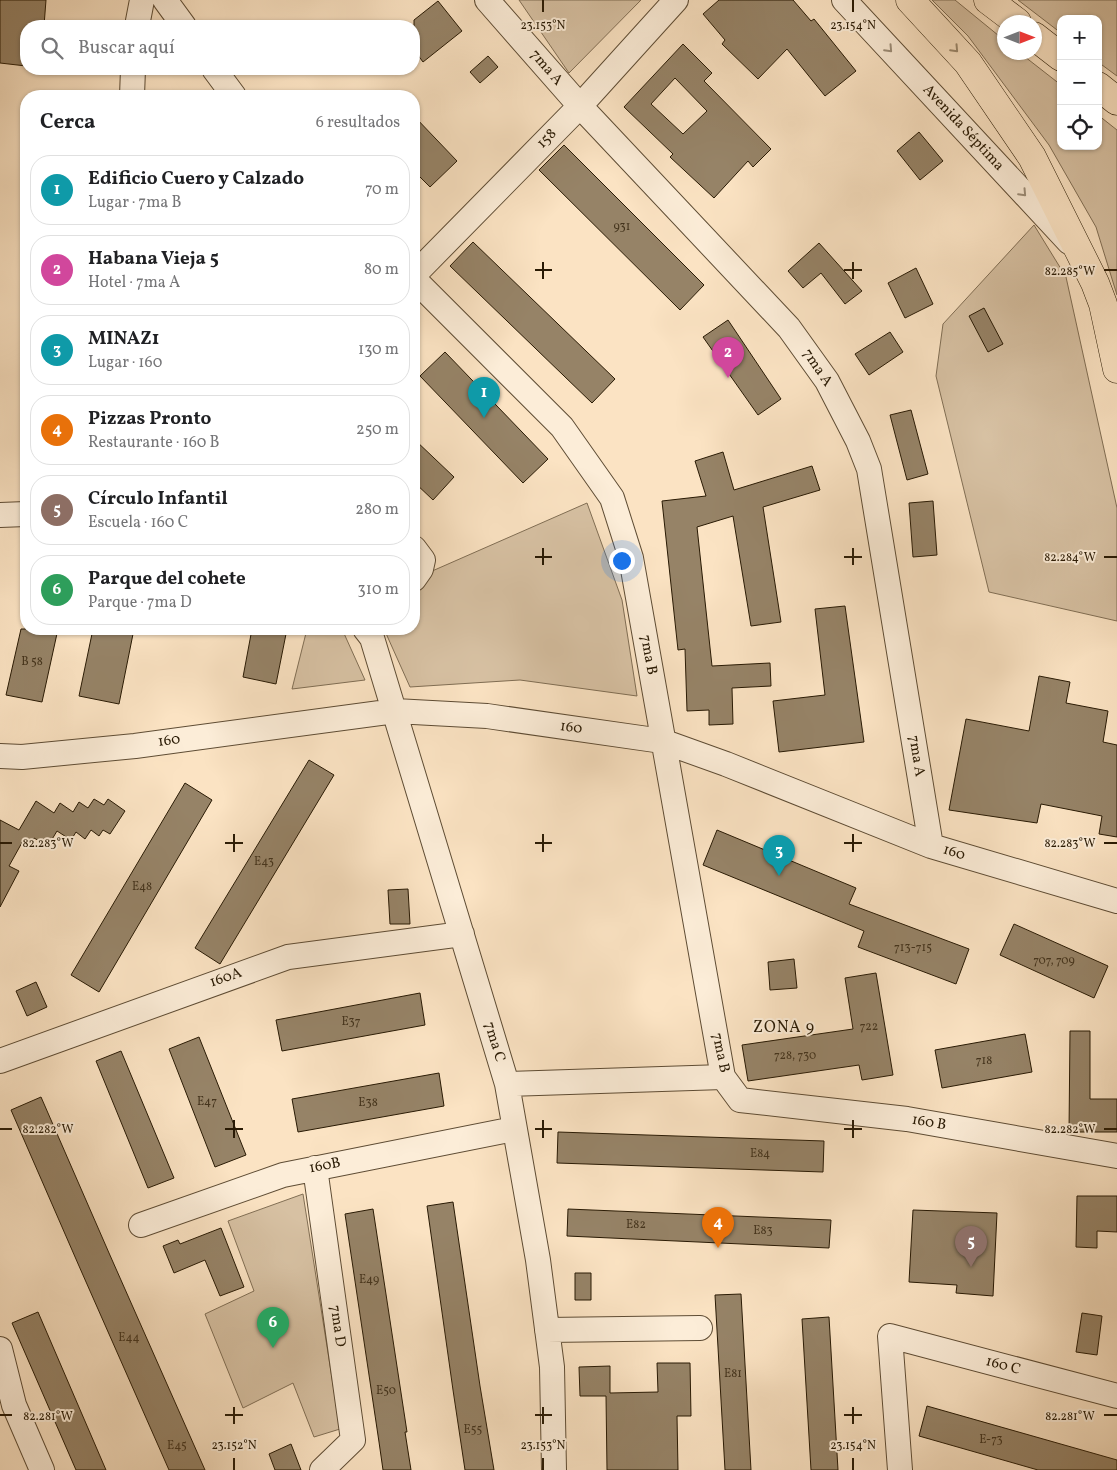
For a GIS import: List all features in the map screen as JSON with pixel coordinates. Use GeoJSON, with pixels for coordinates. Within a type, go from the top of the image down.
{"type":"FeatureCollection","features":[{"type":"Feature","properties":{"kind":"main road","name":"Avenida Séptima"},"geometry":{"type":"LineString","coordinates":[[910,0],[968,63],[1026,149],[1082,256],[1102,304],[1117,370]]}},
{"type":"Feature","properties":{"kind":"main road"},"geometry":{"type":"LineString","coordinates":[[988,0],[1008,15]]}},
{"type":"Feature","properties":{"kind":"main road"},"geometry":{"type":"LineString","coordinates":[[1042,42],[1057,54]]}},
{"type":"Feature","properties":{"kind":"main road"},"geometry":{"type":"LineString","coordinates":[[1102,89],[1117,101]]}},
{"type":"Feature","properties":{"kind":"street"},"geometry":{"type":"LineString","coordinates":[[138,20],[142,0]]}},
{"type":"Feature","properties":{"kind":"street"},"geometry":{"type":"LineString","coordinates":[[165,0],[180,20]]}},
{"type":"Feature","properties":{"kind":"street","name":"7ma A"},"geometry":{"type":"LineString","coordinates":[[487,0],[580,106],[789,328],[827,380],[858,441],[869,469],[931,846]]}},
{"type":"Feature","properties":{"kind":"street","name":"158"},"geometry":{"type":"LineString","coordinates":[[420,269],[580,106],[676,0]]}},
{"type":"Feature","properties":{"kind":"street","name":"Avenida Séptima"},"geometry":{"type":"LineString","coordinates":[[844,0],[1082,256]]}},
{"type":"Feature","properties":{"kind":"street"},"geometry":{"type":"LineString","coordinates":[[132,90],[133,75]]}},
{"type":"Feature","properties":{"kind":"street"},"geometry":{"type":"LineString","coordinates":[[218,75],[230,90]]}},
{"type":"Feature","properties":{"kind":"street","name":"7ma B"},"geometry":{"type":"LineString","coordinates":[[420,285],[562,427],[612,498],[631,558],[723,1077],[740,1100]]}},
{"type":"Feature","properties":{"kind":"street"},"geometry":{"type":"LineString","coordinates":[[0,514],[20,514]]}},
{"type":"Feature","properties":{"kind":"street"},"geometry":{"type":"LineString","coordinates":[[420,556],[423,560],[420,572]]}},
{"type":"Feature","properties":{"kind":"street","name":"7ma C"},"geometry":{"type":"LineString","coordinates":[[370,635],[395,711],[507,1084],[538,1260],[552,1368],[554,1470]]}},
{"type":"Feature","properties":{"kind":"street","name":"160"},"geometry":{"type":"LineString","coordinates":[[0,756],[22,757],[136,746],[395,711],[487,716],[662,741],[726,764],[931,846],[1117,901]]}},
{"type":"Feature","properties":{"kind":"street","name":"160A"},"geometry":{"type":"LineString","coordinates":[[0,1061],[288,957],[462,934]]}},
{"type":"Feature","properties":{"kind":"street"},"geometry":{"type":"LineString","coordinates":[[507,1084],[723,1077]]}},
{"type":"Feature","properties":{"kind":"street","name":"160 B"},"geometry":{"type":"LineString","coordinates":[[740,1100],[906,1119],[1117,1156]]}},
{"type":"Feature","properties":{"kind":"street","name":"160B"},"geometry":{"type":"LineString","coordinates":[[141,1225],[283,1174],[514,1129]]}},
{"type":"Feature","properties":{"kind":"street","name":"7ma D"},"geometry":{"type":"LineString","coordinates":[[315,1168],[353,1440],[322,1470]]}},
{"type":"Feature","properties":{"kind":"street"},"geometry":{"type":"LineString","coordinates":[[547,1330],[700,1328]]}},
{"type":"Feature","properties":{"kind":"street","name":"160 C"},"geometry":{"type":"LineString","coordinates":[[900,1470],[890,1336],[1117,1396]]}},
{"type":"Feature","properties":{"kind":"street"},"geometry":{"type":"LineString","coordinates":[[0,1349],[14,1405],[42,1470]]}},
{"type":"Feature","properties":{"kind":"shaded area"},"geometry":{"type":"Polygon","coordinates":[[[519,0],[641,0],[569,73],[519,0]]]}},
{"type":"Feature","properties":{"kind":"shaded area"},"geometry":{"type":"Polygon","coordinates":[[[932,0],[955,0],[997,34],[997,60],[1029,60],[1057,82],[1057,150],[1102,150],[1102,118],[1117,130],[1117,295],[1096,227],[1049,145],[968,36],[932,0]]]}},
{"type":"Feature","properties":{"kind":"shaded area"},"geometry":{"type":"Polygon","coordinates":[[[1018,0],[1117,0],[1117,76],[1102,65],[1102,15],[1057,15],[1057,30],[1042,18],[1042,15],[1038,15],[1018,0]]]}},
{"type":"Feature","properties":{"kind":"shaded area"},"geometry":{"type":"Polygon","coordinates":[[[1034,225],[1066,277],[1117,508],[1117,621],[989,592],[936,376],[943,324],[1034,225]]]}},
{"type":"Feature","properties":{"kind":"shaded area"},"geometry":{"type":"Polygon","coordinates":[[[587,503],[622,600],[637,696],[520,680],[410,687],[387,635],[420,635],[420,576],[587,503]]]}},
{"type":"Feature","properties":{"kind":"shaded area"},"geometry":{"type":"Polygon","coordinates":[[[306,635],[345,635],[365,680],[292,689],[306,635]]]}},
{"type":"Feature","properties":{"kind":"shaded area"},"geometry":{"type":"Polygon","coordinates":[[[303,1194],[340,1429],[314,1437],[293,1383],[243,1408],[205,1314],[254,1291],[228,1221],[303,1194]]]}},
{"type":"Feature","properties":{"kind":"building"},"geometry":{"type":"Polygon","coordinates":[[[0,0],[46,0],[44,20],[20,20],[20,65],[0,63],[0,0]]]}},
{"type":"Feature","properties":{"kind":"building"},"geometry":{"type":"Polygon","coordinates":[[[719,0],[793,0],[811,21],[814,19],[856,71],[825,96],[787,49],[758,79],[722,44],[725,40],[703,14],[719,0]]]}},
{"type":"Feature","properties":{"kind":"building"},"geometry":{"type":"Polygon","coordinates":[[[438,1],[462,31],[423,62],[420,58],[420,20],[414,20],[438,1]]]}},
{"type":"Feature","properties":{"kind":"building"},"geometry":{"type":"Polygon","coordinates":[[[683,44],[712,73],[704,81],[771,149],[753,167],[748,161],[714,198],[670,157],[673,154],[624,107],[683,44]],[[675,78],[651,104],[683,134],[707,111],[675,78]]]}},
{"type":"Feature","properties":{"kind":"building"},"geometry":{"type":"Polygon","coordinates":[[[488,56],[498,67],[480,83],[470,72],[488,56]]]}},
{"type":"Feature","properties":{"kind":"building"},"geometry":{"type":"Polygon","coordinates":[[[420,122],[457,161],[430,187],[420,177],[420,122]]]}},
{"type":"Feature","properties":{"kind":"building"},"geometry":{"type":"Polygon","coordinates":[[[919,132],[943,161],[920,180],[897,151],[919,132]]]}},
{"type":"Feature","properties":{"kind":"building"},"geometry":{"type":"Polygon","coordinates":[[[564,145],[704,285],[680,310],[539,170],[564,145]]]}},
{"type":"Feature","properties":{"kind":"building"},"geometry":{"type":"Polygon","coordinates":[[[473,242],[615,379],[592,403],[450,266],[473,242]]]}},
{"type":"Feature","properties":{"kind":"building"},"geometry":{"type":"Polygon","coordinates":[[[819,243],[862,291],[845,304],[821,273],[803,288],[788,271],[819,243]]]}},
{"type":"Feature","properties":{"kind":"building"},"geometry":{"type":"Polygon","coordinates":[[[916,268],[933,304],[905,318],[888,283],[916,268]]]}},
{"type":"Feature","properties":{"kind":"building"},"geometry":{"type":"Polygon","coordinates":[[[984,308],[1003,344],[988,352],[969,316],[984,308]]]}},
{"type":"Feature","properties":{"kind":"building"},"geometry":{"type":"Polygon","coordinates":[[[728,320],[781,399],[758,415],[703,337],[728,320]]]}},
{"type":"Feature","properties":{"kind":"building"},"geometry":{"type":"Polygon","coordinates":[[[890,332],[903,352],[869,375],[855,354],[890,332]]]}},
{"type":"Feature","properties":{"kind":"building"},"geometry":{"type":"Polygon","coordinates":[[[445,352],[548,459],[523,483],[420,376],[445,352]]]}},
{"type":"Feature","properties":{"kind":"building"},"geometry":{"type":"Polygon","coordinates":[[[911,410],[928,474],[907,480],[890,415],[911,410]]]}},
{"type":"Feature","properties":{"kind":"building"},"geometry":{"type":"Polygon","coordinates":[[[420,445],[454,477],[433,500],[420,488],[420,445]]]}},
{"type":"Feature","properties":{"kind":"building"},"geometry":{"type":"Polygon","coordinates":[[[723,452],[734,490],[812,466],[820,490],[763,507],[781,622],[751,626],[733,516],[697,527],[712,666],[770,663],[771,686],[732,688],[733,724],[709,725],[709,710],[687,711],[685,649],[678,650],[662,501],[706,496],[695,461],[723,452]]]}},
{"type":"Feature","properties":{"kind":"building"},"geometry":{"type":"Polygon","coordinates":[[[933,501],[937,555],[913,557],[909,503],[933,501]]]}},
{"type":"Feature","properties":{"kind":"building"},"geometry":{"type":"Polygon","coordinates":[[[845,606],[864,742],[779,752],[773,701],[825,695],[815,609],[845,606]]]}},
{"type":"Feature","properties":{"kind":"building"},"geometry":{"type":"Polygon","coordinates":[[[20,633],[20,635],[57,635],[42,702],[6,695],[20,633]]]}},
{"type":"Feature","properties":{"kind":"building"},"geometry":{"type":"Polygon","coordinates":[[[92,635],[133,635],[119,704],[79,696],[92,635]]]}},
{"type":"Feature","properties":{"kind":"building"},"geometry":{"type":"Polygon","coordinates":[[[251,635],[286,635],[276,684],[243,677],[251,635]]]}},
{"type":"Feature","properties":{"kind":"building"},"geometry":{"type":"Polygon","coordinates":[[[1039,676],[1070,682],[1066,703],[1108,711],[1103,742],[1117,745],[1117,837],[1099,834],[1102,816],[1041,804],[1037,823],[949,810],[966,719],[1029,731],[1039,676]]]}},
{"type":"Feature","properties":{"kind":"building"},"geometry":{"type":"Polygon","coordinates":[[[309,760],[334,775],[220,964],[195,948],[309,760]]]}},
{"type":"Feature","properties":{"kind":"building"},"geometry":{"type":"Polygon","coordinates":[[[185,783],[212,800],[99,992],[71,975],[185,783]]]}},
{"type":"Feature","properties":{"kind":"building"},"geometry":{"type":"Polygon","coordinates":[[[94,799],[104,805],[108,799],[125,811],[110,834],[103,830],[99,836],[91,830],[85,839],[76,832],[71,840],[57,831],[48,846],[34,838],[31,843],[24,839],[9,866],[19,871],[0,907],[0,820],[19,830],[36,801],[54,813],[60,803],[73,812],[79,802],[88,808],[94,799]]]}},
{"type":"Feature","properties":{"kind":"building"},"geometry":{"type":"Polygon","coordinates":[[[717,830],[856,888],[849,904],[969,949],[956,984],[858,947],[864,931],[703,865],[717,830]]]}},
{"type":"Feature","properties":{"kind":"building"},"geometry":{"type":"Polygon","coordinates":[[[408,889],[410,924],[390,924],[388,890],[408,889]]]}},
{"type":"Feature","properties":{"kind":"building"},"geometry":{"type":"Polygon","coordinates":[[[1014,924],[1108,966],[1094,998],[1000,955],[1014,924]]]}},
{"type":"Feature","properties":{"kind":"building"},"geometry":{"type":"Polygon","coordinates":[[[794,959],[797,988],[770,990],[768,962],[794,959]]]}},
{"type":"Feature","properties":{"kind":"building"},"geometry":{"type":"Polygon","coordinates":[[[876,973],[893,1075],[862,1080],[859,1065],[748,1081],[742,1045],[853,1029],[845,978],[876,973]]]}},
{"type":"Feature","properties":{"kind":"building"},"geometry":{"type":"Polygon","coordinates":[[[36,982],[47,1007],[27,1016],[16,991],[36,982]]]}},
{"type":"Feature","properties":{"kind":"building"},"geometry":{"type":"Polygon","coordinates":[[[420,993],[425,1025],[282,1051],[276,1020],[420,993]]]}},
{"type":"Feature","properties":{"kind":"building"},"geometry":{"type":"Polygon","coordinates":[[[1070,1031],[1090,1031],[1090,1099],[1117,1099],[1117,1132],[1069,1132],[1070,1031]]]}},
{"type":"Feature","properties":{"kind":"building"},"geometry":{"type":"Polygon","coordinates":[[[1025,1034],[1032,1072],[942,1088],[935,1050],[1025,1034]]]}},
{"type":"Feature","properties":{"kind":"building"},"geometry":{"type":"Polygon","coordinates":[[[199,1037],[246,1155],[215,1167],[169,1049],[199,1037]]]}},
{"type":"Feature","properties":{"kind":"building"},"geometry":{"type":"Polygon","coordinates":[[[121,1051],[174,1178],[148,1188],[96,1061],[121,1051]]]}},
{"type":"Feature","properties":{"kind":"building"},"geometry":{"type":"Polygon","coordinates":[[[439,1073],[444,1106],[298,1132],[292,1099],[439,1073]]]}},
{"type":"Feature","properties":{"kind":"building"},"geometry":{"type":"Polygon","coordinates":[[[41,1097],[205,1470],[169,1470],[79,1266],[11,1110],[41,1097]]]}},
{"type":"Feature","properties":{"kind":"building"},"geometry":{"type":"Polygon","coordinates":[[[558,1132],[824,1141],[823,1172],[557,1163],[558,1132]]]}},
{"type":"Feature","properties":{"kind":"building"},"geometry":{"type":"Polygon","coordinates":[[[1077,1196],[1117,1196],[1117,1232],[1097,1231],[1097,1248],[1076,1247],[1077,1196]]]}},
{"type":"Feature","properties":{"kind":"building"},"geometry":{"type":"Polygon","coordinates":[[[453,1202],[494,1470],[465,1470],[427,1206],[453,1202]]]}},
{"type":"Feature","properties":{"kind":"building"},"geometry":{"type":"Polygon","coordinates":[[[373,1209],[407,1432],[405,1432],[411,1470],[383,1470],[345,1214],[373,1209]]]}},
{"type":"Feature","properties":{"kind":"building"},"geometry":{"type":"Polygon","coordinates":[[[568,1209],[831,1220],[829,1248],[567,1236],[568,1209]]]}},
{"type":"Feature","properties":{"kind":"building"},"geometry":{"type":"Polygon","coordinates":[[[913,1210],[997,1213],[993,1296],[956,1293],[957,1285],[909,1282],[913,1210]]]}},
{"type":"Feature","properties":{"kind":"building"},"geometry":{"type":"Polygon","coordinates":[[[221,1228],[244,1287],[220,1296],[205,1260],[174,1273],[163,1246],[178,1240],[180,1244],[221,1228]]]}},
{"type":"Feature","properties":{"kind":"building"},"geometry":{"type":"Polygon","coordinates":[[[575,1273],[591,1273],[591,1300],[575,1300],[575,1273]]]}},
{"type":"Feature","properties":{"kind":"building"},"geometry":{"type":"Polygon","coordinates":[[[741,1294],[751,1470],[725,1470],[715,1295],[741,1294]]]}},
{"type":"Feature","properties":{"kind":"building"},"geometry":{"type":"Polygon","coordinates":[[[38,1312],[106,1470],[76,1470],[12,1323],[38,1312]]]}},
{"type":"Feature","properties":{"kind":"building"},"geometry":{"type":"Polygon","coordinates":[[[1082,1313],[1102,1316],[1097,1355],[1076,1352],[1082,1313]]]}},
{"type":"Feature","properties":{"kind":"building"},"geometry":{"type":"Polygon","coordinates":[[[829,1317],[838,1470],[811,1470],[802,1319],[829,1317]]]}},
{"type":"Feature","properties":{"kind":"building"},"geometry":{"type":"Polygon","coordinates":[[[657,1363],[690,1363],[691,1416],[677,1416],[678,1470],[607,1470],[606,1396],[580,1396],[579,1367],[610,1366],[610,1393],[658,1392],[657,1363]]]}},
{"type":"Feature","properties":{"kind":"building"},"geometry":{"type":"Polygon","coordinates":[[[927,1406],[1117,1460],[1117,1470],[1038,1470],[919,1436],[927,1406]]]}},
{"type":"Feature","properties":{"kind":"building"},"geometry":{"type":"Polygon","coordinates":[[[291,1444],[301,1470],[275,1470],[269,1454],[291,1444]]]}},
{"type":"Feature","properties":{"kind":"place","name":"Habana Vieja 5"},"geometry":{"type":"Point","coordinates":[728,378]}},
{"type":"Feature","properties":{"kind":"place","name":"Edificio Cuero y Calzado"},"geometry":{"type":"Point","coordinates":[484,418]}},
{"type":"Feature","properties":{"kind":"place","name":"MINAZ1"},"geometry":{"type":"Point","coordinates":[779,876]}},
{"type":"Feature","properties":{"kind":"place","name":"Pizzas Pronto"},"geometry":{"type":"Point","coordinates":[718,1248]}},
{"type":"Feature","properties":{"kind":"place","name":"Círculo Infantil"},"geometry":{"type":"Point","coordinates":[971,1267]}},
{"type":"Feature","properties":{"kind":"place","name":"Parque del cohete"},"geometry":{"type":"Point","coordinates":[273,1348]}},
{"type":"Feature","properties":{"kind":"district","name":"ZONA 9"},"geometry":{"type":"Point","coordinates":[784,1028]}}]}
